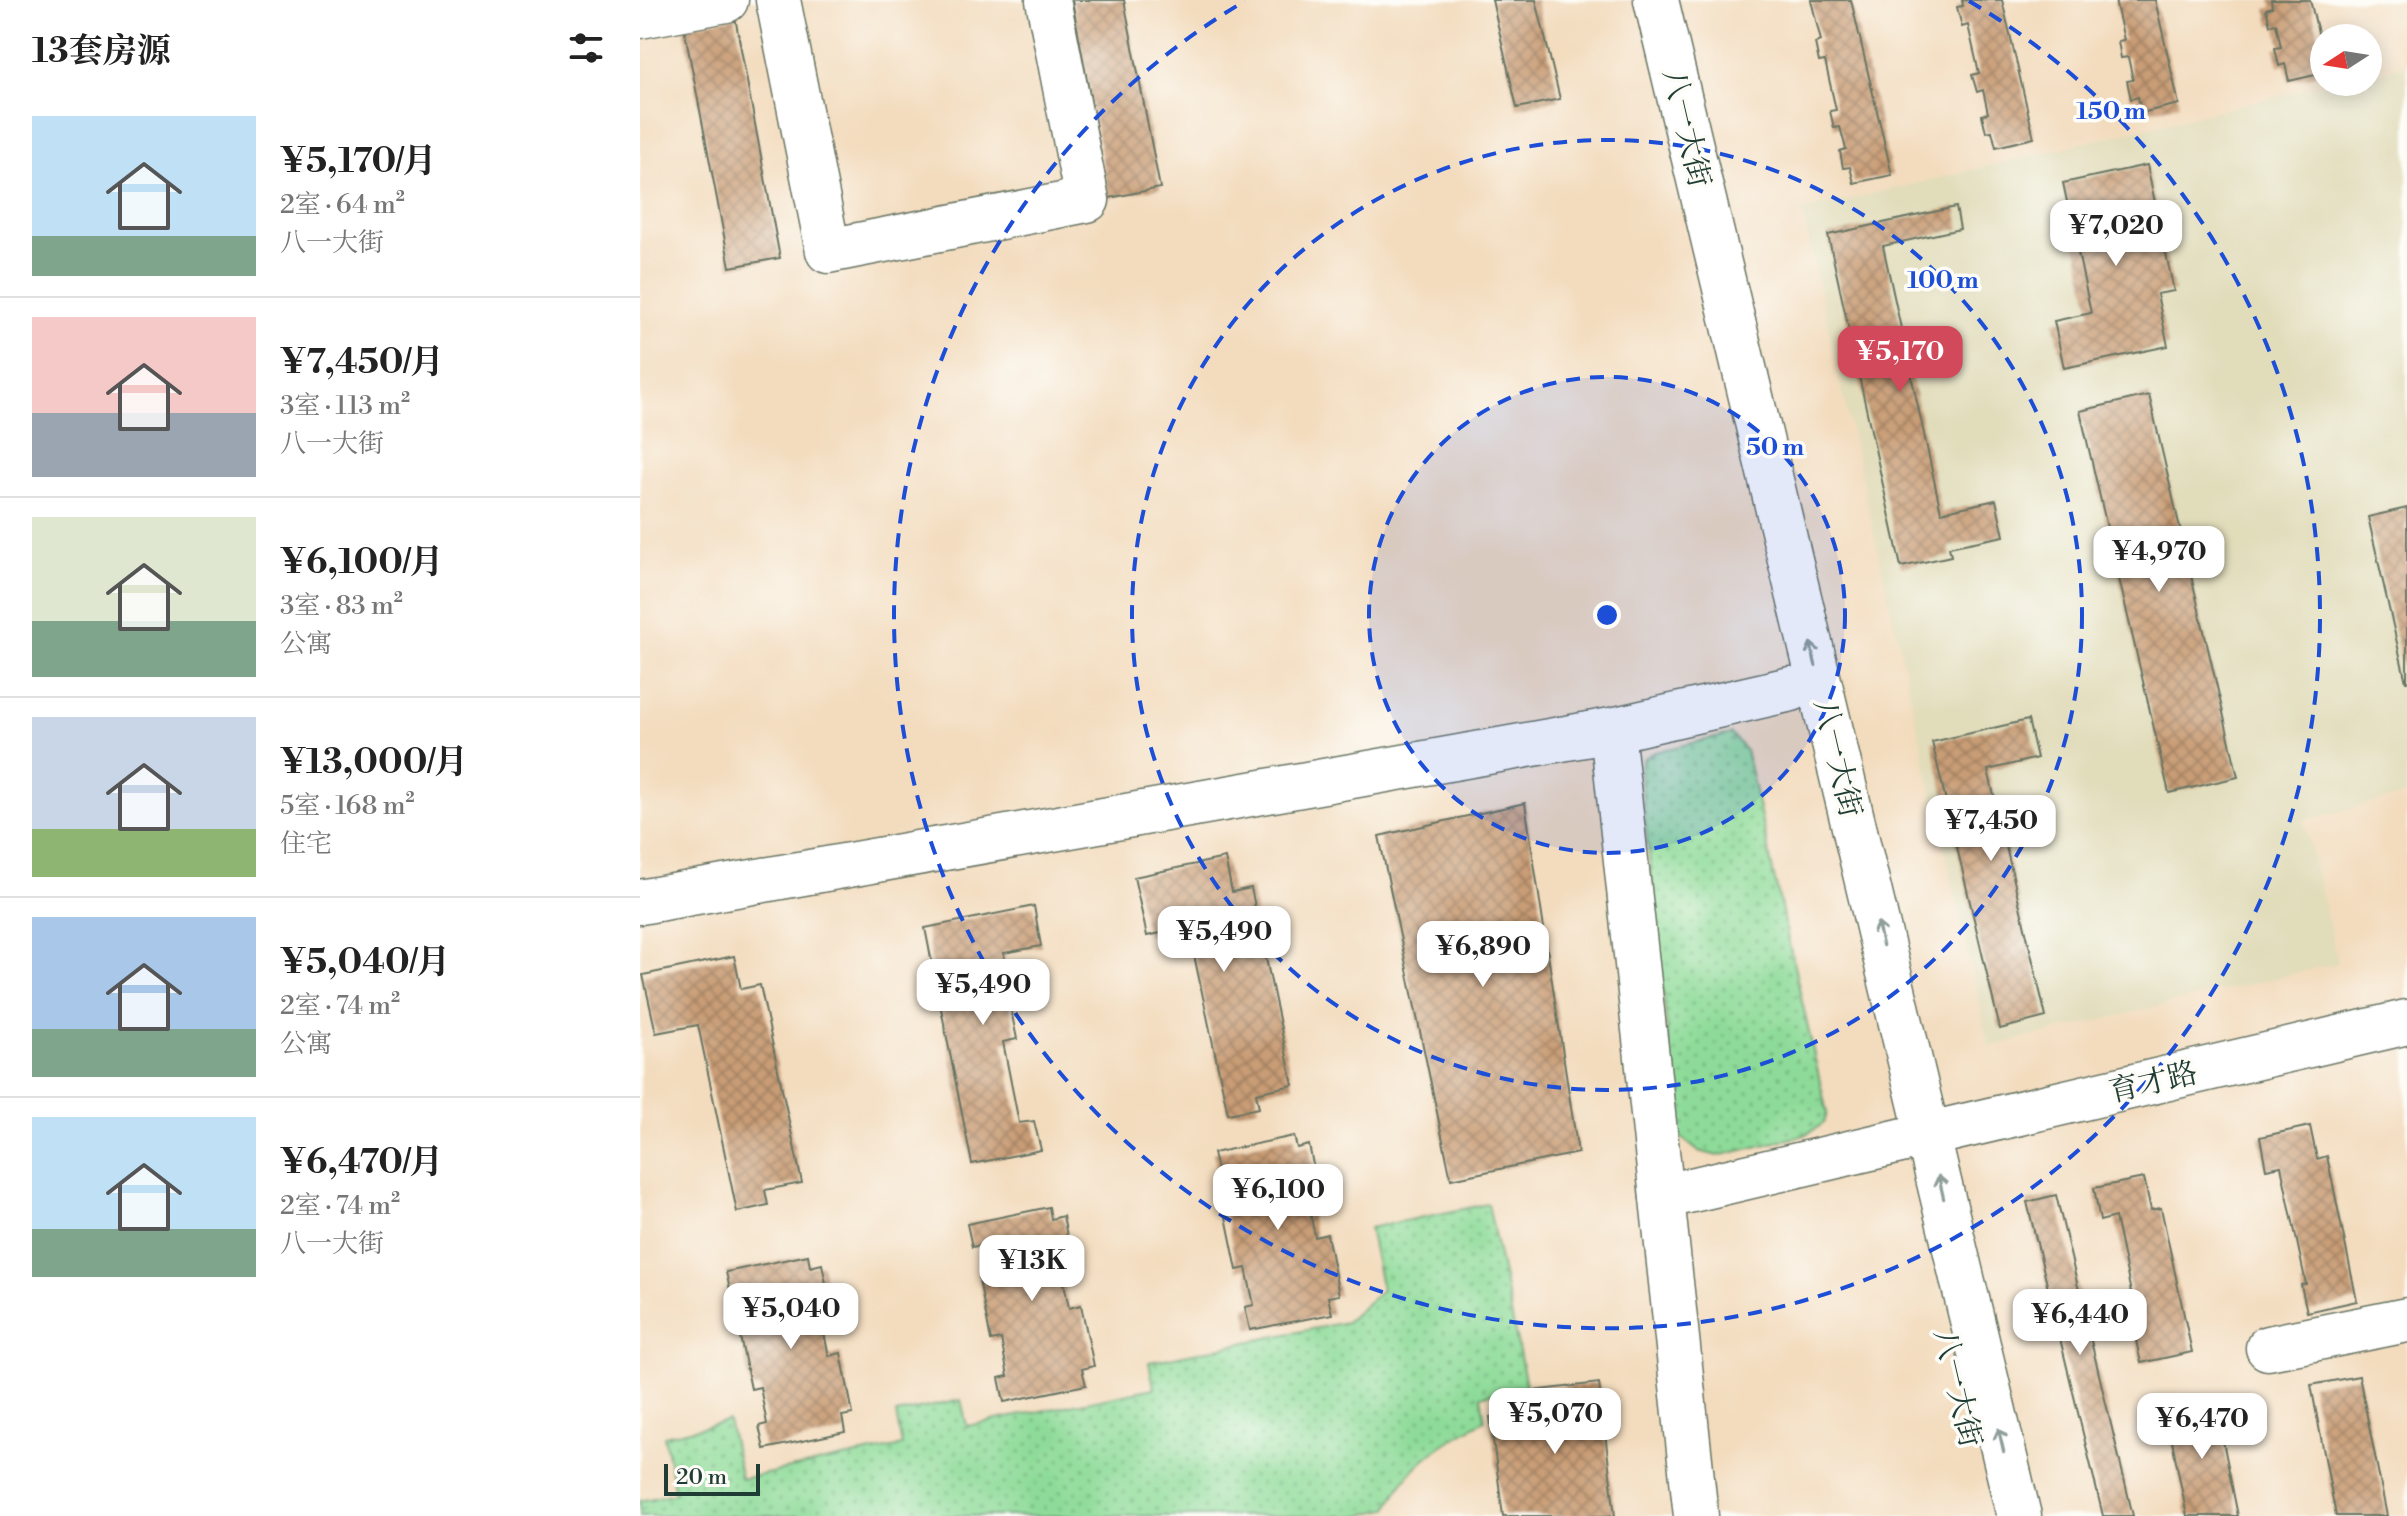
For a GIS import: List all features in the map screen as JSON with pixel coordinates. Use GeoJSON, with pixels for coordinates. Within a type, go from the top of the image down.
{"type":"FeatureCollection","features":[{"type":"Feature","properties":{"kind":"street"},"geometry":{"type":"LineString","coordinates":[[640,16],[726,0]]}},
{"type":"Feature","properties":{"kind":"street"},"geometry":{"type":"LineString","coordinates":[[778,0],[828,251],[1087,200],[1048,0]]}},
{"type":"Feature","properties":{"kind":"street","name":"八一大街"},"geometry":{"type":"LineString","coordinates":[[1626,0],[1791,689],[2019,1516]]}},
{"type":"Feature","properties":{"kind":"street","name":"八一大街"},"geometry":{"type":"LineString","coordinates":[[1656,0],[1914,1138],[1989,1516]]}},
{"type":"Feature","properties":{"kind":"street"},"geometry":{"type":"LineString","coordinates":[[640,902],[1612,730],[1791,689]]}},
{"type":"Feature","properties":{"kind":"street"},"geometry":{"type":"LineString","coordinates":[[1612,730],[1696,1516]]}},
{"type":"Feature","properties":{"kind":"street","name":"育才路"},"geometry":{"type":"LineString","coordinates":[[1662,1197],[2407,1022]]}},
{"type":"Feature","properties":{"kind":"street"},"geometry":{"type":"LineString","coordinates":[[2268,1348],[2407,1320]]}},
{"type":"Feature","properties":{"kind":"shaded area"},"geometry":{"type":"Polygon","coordinates":[[[2407,65],[2407,795],[2304,820],[2338,963],[1989,1047],[1802,211],[2310,88],[2310,96],[2382,96],[2382,71],[2407,65]]]}},
{"type":"Feature","properties":{"kind":"green space"},"geometry":{"type":"Polygon","coordinates":[[[1731,734],[1746,751],[1827,1113],[1824,1123],[1805,1135],[1718,1156],[1698,1151],[1678,1135],[1640,770],[1644,758],[1655,752],[1731,734]]]}},
{"type":"Feature","properties":{"kind":"green space"},"geometry":{"type":"Polygon","coordinates":[[[1488,1204],[1526,1385],[1481,1396],[1485,1420],[1428,1456],[1406,1479],[1388,1509],[1356,1516],[640,1516],[640,1501],[675,1493],[664,1436],[728,1421],[741,1479],[902,1446],[896,1414],[961,1400],[967,1426],[1154,1388],[1149,1362],[1346,1322],[1382,1290],[1369,1228],[1488,1204]]]}},
{"type":"Feature","properties":{"kind":"building"},"geometry":{"type":"Polygon","coordinates":[[[1072,0],[1124,0],[1160,188],[1109,198],[1072,0]]]}},
{"type":"Feature","properties":{"kind":"building"},"geometry":{"type":"Polygon","coordinates":[[[1492,0],[1536,0],[1560,99],[1517,108],[1492,0]]]}},
{"type":"Feature","properties":{"kind":"building"},"geometry":{"type":"Polygon","coordinates":[[[1811,0],[1851,0],[1892,175],[1854,183],[1850,167],[1843,168],[1840,151],[1846,149],[1840,127],[1834,128],[1830,111],[1836,110],[1825,61],[1819,62],[1815,43],[1821,41],[1811,0]]]}},
{"type":"Feature","properties":{"kind":"building"},"geometry":{"type":"Polygon","coordinates":[[[1962,0],[2002,0],[2034,138],[1996,147],[1992,131],[1986,132],[1982,115],[1988,113],[1983,90],[1977,92],[1972,75],[1979,73],[1968,25],[1962,27],[1957,7],[1963,6],[1962,0]]]}},
{"type":"Feature","properties":{"kind":"building"},"geometry":{"type":"Polygon","coordinates":[[[2115,0],[2155,0],[2179,104],[2141,113],[2138,97],[2131,99],[2127,81],[2133,80],[2128,57],[2121,58],[2118,41],[2124,40],[2115,0]]]}},
{"type":"Feature","properties":{"kind":"building"},"geometry":{"type":"Polygon","coordinates":[[[2271,0],[2310,0],[2316,24],[2310,24],[2310,76],[2289,81],[2285,64],[2279,66],[2275,48],[2281,47],[2276,24],[2270,25],[2266,9],[2272,7],[2271,0]]]}},
{"type":"Feature","properties":{"kind":"building"},"geometry":{"type":"Polygon","coordinates":[[[735,17],[780,258],[730,267],[684,27],[735,17]]]}},
{"type":"Feature","properties":{"kind":"building"},"geometry":{"type":"Polygon","coordinates":[[[2147,165],[2174,291],[2157,294],[2168,346],[2064,368],[2054,321],[2091,313],[2063,183],[2147,165]]]}},
{"type":"Feature","properties":{"kind":"building"},"geometry":{"type":"Polygon","coordinates":[[[1956,207],[1960,229],[1883,246],[1941,512],[1996,500],[2004,536],[1949,547],[1951,556],[1901,567],[1828,235],[1956,207]]]}},
{"type":"Feature","properties":{"kind":"building"},"geometry":{"type":"Polygon","coordinates":[[[2149,395],[2238,777],[2169,793],[2080,411],[2149,395]]]}},
{"type":"Feature","properties":{"kind":"building"},"geometry":{"type":"Polygon","coordinates":[[[2407,508],[2407,682],[2406,682],[2368,517],[2407,508]]]}},
{"type":"Feature","properties":{"kind":"building"},"geometry":{"type":"Polygon","coordinates":[[[2028,720],[2037,758],[1988,770],[2046,1017],[2000,1029],[1932,742],[2028,720]]]}},
{"type":"Feature","properties":{"kind":"building"},"geometry":{"type":"Polygon","coordinates":[[[1525,803],[1578,1153],[1451,1179],[1379,836],[1525,803]]]}},
{"type":"Feature","properties":{"kind":"building"},"geometry":{"type":"Polygon","coordinates":[[[1225,858],[1232,892],[1251,888],[1293,1085],[1256,1093],[1259,1108],[1228,1114],[1188,927],[1147,936],[1134,877],[1225,858]]]}},
{"type":"Feature","properties":{"kind":"building"},"geometry":{"type":"Polygon","coordinates":[[[1034,906],[1041,946],[1004,953],[1005,961],[987,964],[995,1004],[1009,1001],[1017,1039],[1003,1042],[1019,1123],[1034,1121],[1041,1150],[972,1164],[925,928],[1034,906]]]}},
{"type":"Feature","properties":{"kind":"building"},"geometry":{"type":"Polygon","coordinates":[[[734,956],[741,989],[760,985],[802,1183],[765,1190],[768,1205],[737,1212],[698,1025],[656,1033],[643,975],[734,956]]]}},
{"type":"Feature","properties":{"kind":"building"},"geometry":{"type":"Polygon","coordinates":[[[2310,1126],[2317,1159],[2327,1156],[2357,1301],[2307,1312],[2301,1285],[2306,1284],[2281,1166],[2266,1169],[2260,1137],[2310,1126]]]}},
{"type":"Feature","properties":{"kind":"building"},"geometry":{"type":"Polygon","coordinates":[[[1294,1136],[1297,1148],[1309,1145],[1320,1199],[1308,1202],[1315,1237],[1327,1234],[1339,1295],[1328,1297],[1332,1314],[1250,1330],[1245,1307],[1254,1305],[1246,1268],[1237,1270],[1224,1207],[1233,1205],[1226,1173],[1218,1175],[1213,1153],[1294,1136]]]}},
{"type":"Feature","properties":{"kind":"building"},"geometry":{"type":"Polygon","coordinates":[[[2144,1178],[2151,1210],[2161,1208],[2192,1352],[2141,1363],[2135,1336],[2140,1335],[2115,1217],[2100,1221],[2094,1188],[2144,1178]]]}},
{"type":"Feature","properties":{"kind":"building"},"geometry":{"type":"Polygon","coordinates":[[[2056,1195],[2133,1516],[2103,1516],[2027,1202],[2056,1195]]]}},
{"type":"Feature","properties":{"kind":"building"},"geometry":{"type":"Polygon","coordinates":[[[1049,1207],[1051,1219],[1063,1216],[1074,1270],[1062,1273],[1069,1308],[1081,1305],[1094,1366],[1082,1369],[1086,1385],[1004,1402],[999,1378],[1008,1376],[1001,1339],[991,1341],[979,1279],[987,1277],[981,1245],[972,1247],[967,1224],[1049,1207]]]}},
{"type":"Feature","properties":{"kind":"building"},"geometry":{"type":"Polygon","coordinates":[[[808,1255],[810,1267],[822,1264],[833,1318],[821,1320],[829,1356],[841,1353],[853,1414],[842,1416],[845,1432],[764,1449],[759,1426],[767,1424],[760,1387],[751,1389],[738,1327],[746,1325],[740,1292],[731,1294],[726,1272],[808,1255]]]}},
{"type":"Feature","properties":{"kind":"building"},"geometry":{"type":"Polygon","coordinates":[[[2359,1376],[2387,1516],[2336,1516],[2311,1385],[2359,1376]]]}},
{"type":"Feature","properties":{"kind":"building"},"geometry":{"type":"Polygon","coordinates":[[[1599,1383],[1615,1516],[1503,1516],[1490,1417],[1534,1412],[1531,1391],[1599,1383]]]}},
{"type":"Feature","properties":{"kind":"building"},"geometry":{"type":"Polygon","coordinates":[[[2215,1401],[2238,1516],[2187,1516],[2166,1411],[2215,1401]]]}}]}
